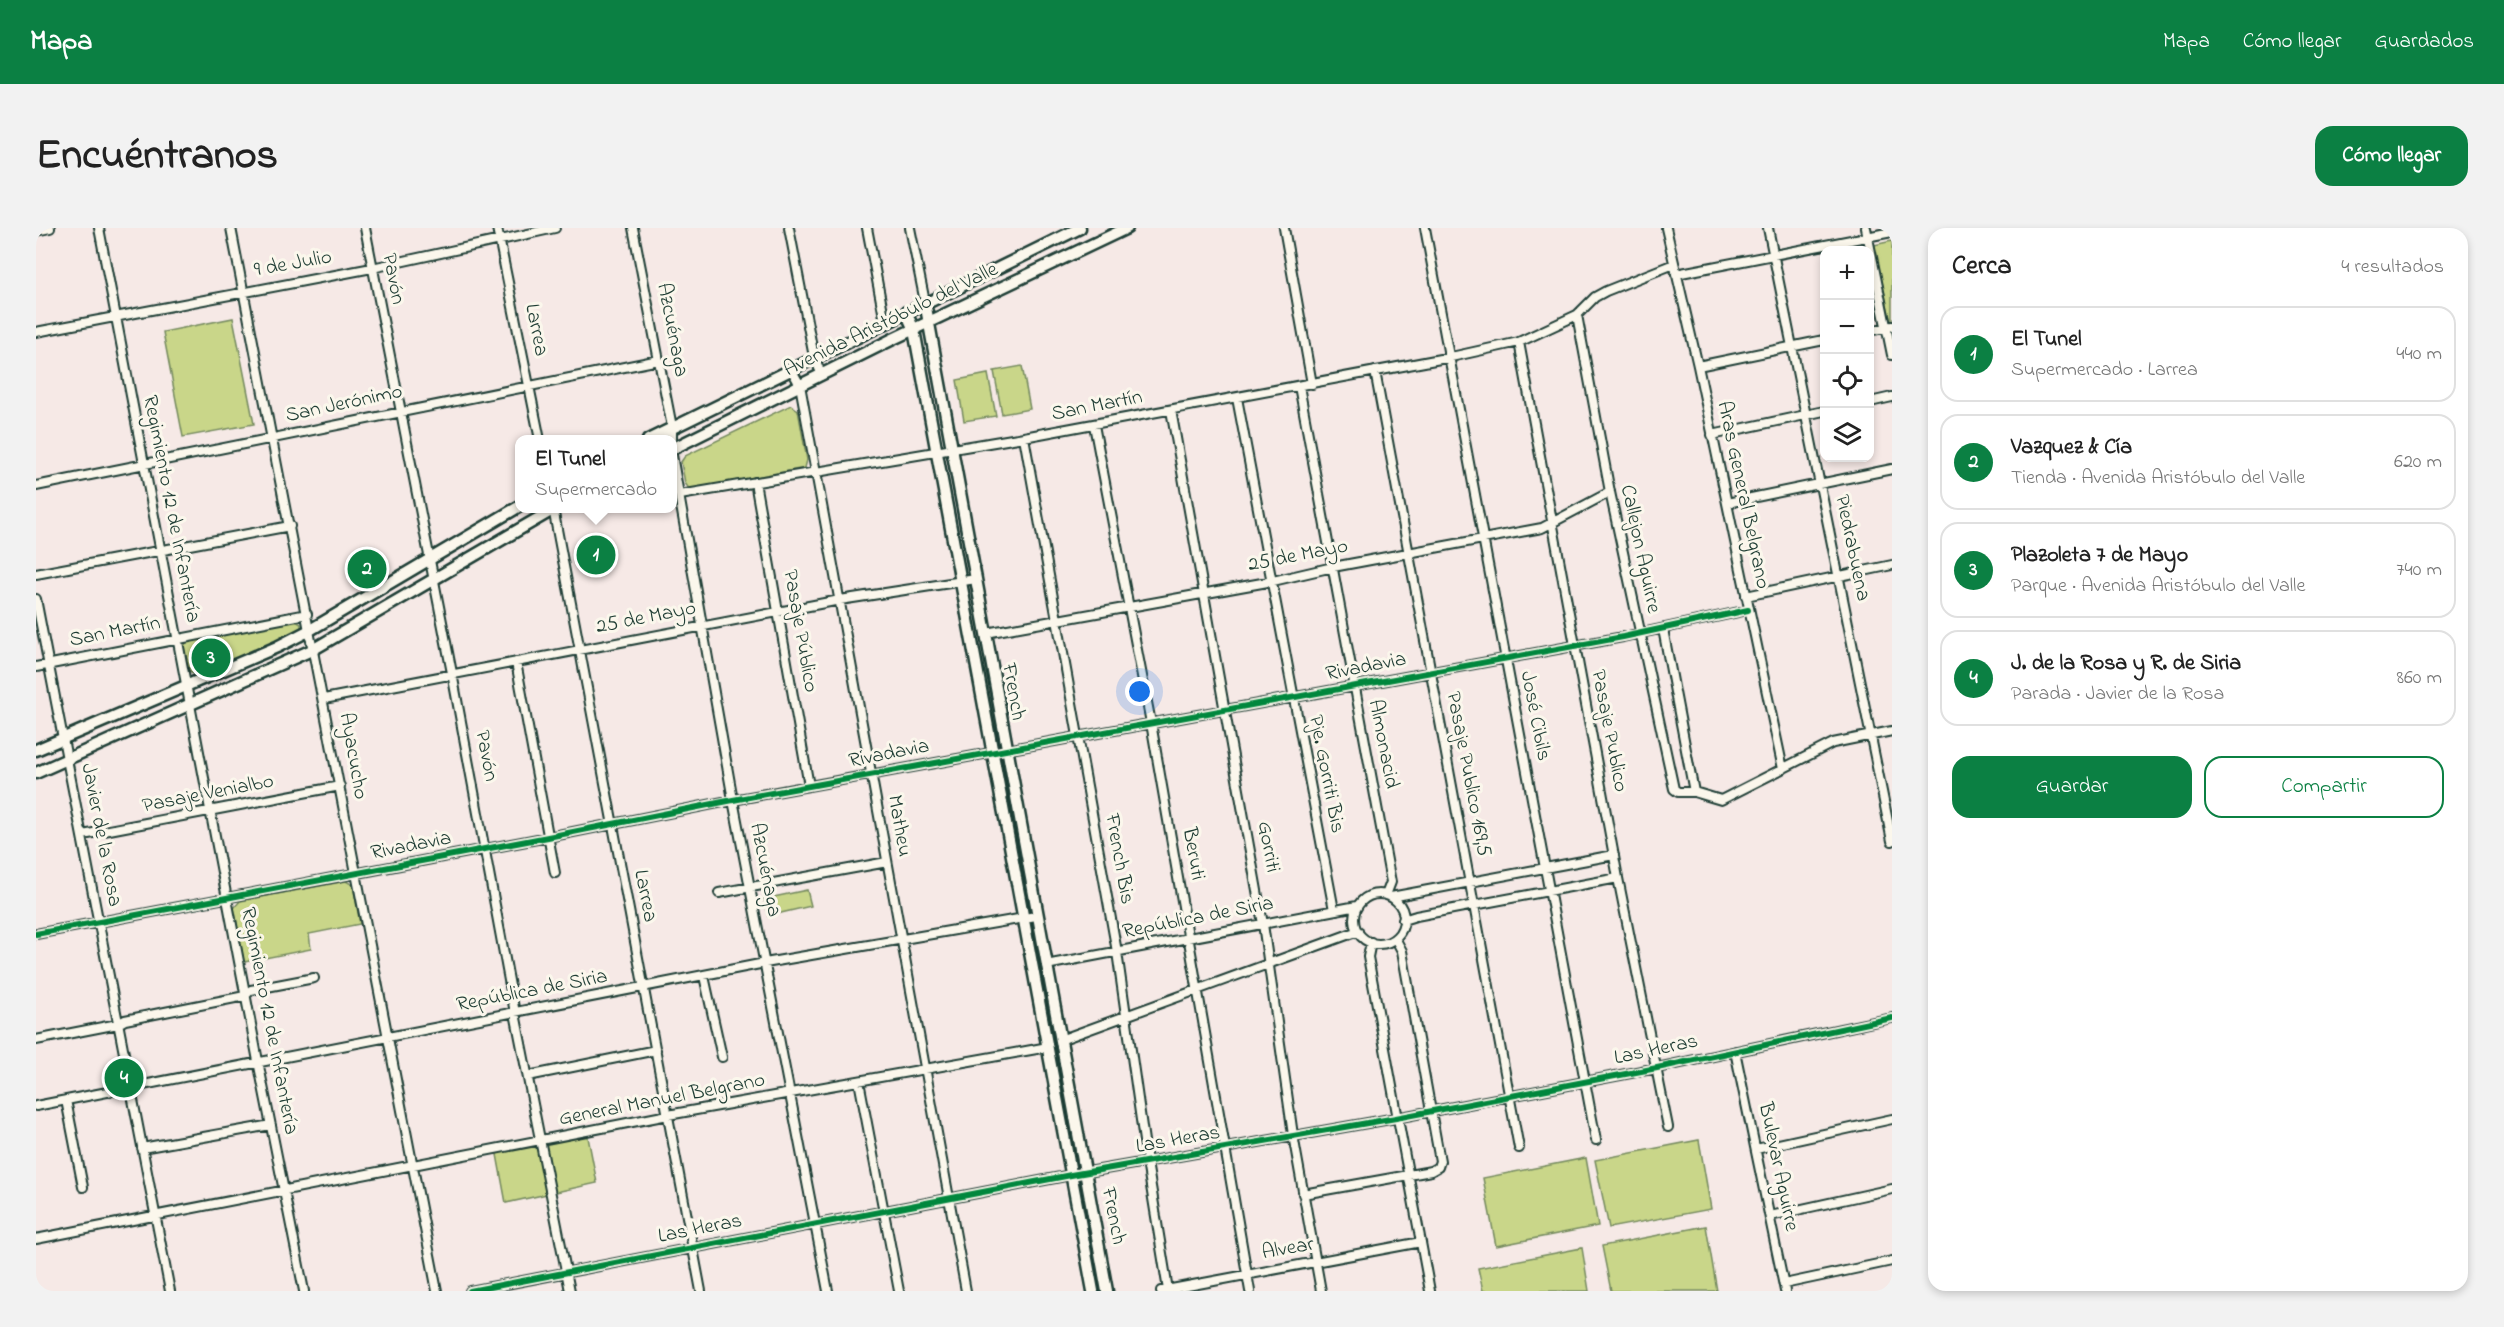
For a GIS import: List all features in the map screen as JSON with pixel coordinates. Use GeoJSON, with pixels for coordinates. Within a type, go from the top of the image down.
{"type":"FeatureCollection","features":[{"type":"Feature","properties":{"kind":"main road","name":"Avenida Aristóbulo del Valle"},"geometry":{"type":"LineString","coordinates":[[657,435],[1080,228]]}},
{"type":"Feature","properties":{"kind":"main road","name":"Avenida Aristóbulo del Valle"},"geometry":{"type":"LineString","coordinates":[[677,447],[1127,228]]}},
{"type":"Feature","properties":{"kind":"main road","name":"French"},"geometry":{"type":"LineString","coordinates":[[925,302],[1036,916],[1107,1291]]}},
{"type":"Feature","properties":{"kind":"main road","name":"French"},"geometry":{"type":"LineString","coordinates":[[906,312],[914,330],[1093,1291]]}},
{"type":"Feature","properties":{"kind":"main road"},"geometry":{"type":"LineString","coordinates":[[36,750],[310,630],[515,508]]}},
{"type":"Feature","properties":{"kind":"main road"},"geometry":{"type":"LineString","coordinates":[[36,773],[314,650],[547,513]]}},
{"type":"Feature","properties":{"kind":"street"},"geometry":{"type":"LineString","coordinates":[[36,231],[50,228]]}},
{"type":"Feature","properties":{"kind":"street","name":"Regimiento 12 de Infantería"},"geometry":{"type":"LineString","coordinates":[[99,228],[245,996],[304,1291]]}},
{"type":"Feature","properties":{"kind":"street","name":"Ayacucho"},"geometry":{"type":"LineString","coordinates":[[231,228],[437,1291]]}},
{"type":"Feature","properties":{"kind":"street","name":"Pavón"},"geometry":{"type":"LineString","coordinates":[[365,228],[453,673],[515,1013],[570,1291]]}},
{"type":"Feature","properties":{"kind":"street","name":"Larrea"},"geometry":{"type":"LineString","coordinates":[[497,228],[539,435]]}},
{"type":"Feature","properties":{"kind":"street","name":"9 de Julio"},"geometry":{"type":"LineString","coordinates":[[36,332],[372,268],[555,228]]}},
{"type":"Feature","properties":{"kind":"street","name":"Azcuénaga"},"geometry":{"type":"LineString","coordinates":[[633,228],[672,435]]}},
{"type":"Feature","properties":{"kind":"street"},"geometry":{"type":"LineString","coordinates":[[789,228],[814,357],[822,375]]}},
{"type":"Feature","properties":{"kind":"street"},"geometry":{"type":"LineString","coordinates":[[867,228],[885,322]]}},
{"type":"Feature","properties":{"kind":"street","name":"French"},"geometry":{"type":"LineString","coordinates":[[910,228],[925,302]]}},
{"type":"Feature","properties":{"kind":"street"},"geometry":{"type":"LineString","coordinates":[[1284,228],[1312,384]]}},
{"type":"Feature","properties":{"kind":"street","name":"José Cibils"},"geometry":{"type":"LineString","coordinates":[[1425,228],[1596,1140]]}},
{"type":"Feature","properties":{"kind":"street","name":"Aras General Belgrano"},"geometry":{"type":"LineString","coordinates":[[1666,228],[1698,366],[1783,769]]}},
{"type":"Feature","properties":{"kind":"street","name":"Piedrabuena"},"geometry":{"type":"LineString","coordinates":[[1768,228],[1790,347],[1872,735],[1892,841]]}},
{"type":"Feature","properties":{"kind":"street"},"geometry":{"type":"LineString","coordinates":[[1866,228],[1889,327],[1892,355]]}},
{"type":"Feature","properties":{"kind":"street"},"geometry":{"type":"LineString","coordinates":[[1676,274],[1892,232]]}},
{"type":"Feature","properties":{"kind":"street","name":"San Martín"},"geometry":{"type":"LineString","coordinates":[[680,495],[1094,425],[1519,342],[1578,315],[1595,297],[1606,291],[1674,264]]}},
{"type":"Feature","properties":{"kind":"street","name":"Callejon Aguirre"},"geometry":{"type":"LineString","coordinates":[[1578,315],[1610,492],[1674,789],[1678,792],[1694,792],[1663,629]]}},
{"type":"Feature","properties":{"kind":"street"},"geometry":{"type":"LineString","coordinates":[[1874,330],[1889,327]]}},
{"type":"Feature","properties":{"kind":"street"},"geometry":{"type":"LineString","coordinates":[[1698,366],[1820,341]]}},
{"type":"Feature","properties":{"kind":"street","name":"Pasaje Publico"},"geometry":{"type":"LineString","coordinates":[[1519,342],[1618,878],[1668,1126]]}},
{"type":"Feature","properties":{"kind":"street","name":"San Jerónimo"},"geometry":{"type":"LineString","coordinates":[[36,486],[529,384],[659,360]]}},
{"type":"Feature","properties":{"kind":"street","name":"Matheu"},"geometry":{"type":"LineString","coordinates":[[791,369],[800,386],[951,1199],[966,1291]]}},
{"type":"Feature","properties":{"kind":"street","name":"Pasaje Publico 169,5"},"geometry":{"type":"LineString","coordinates":[[1376,371],[1519,1148]]}},
{"type":"Feature","properties":{"kind":"street","name":"Almonacid"},"geometry":{"type":"LineString","coordinates":[[1299,386],[1391,882],[1388,896]]}},
{"type":"Feature","properties":{"kind":"street"},"geometry":{"type":"LineString","coordinates":[[1874,401],[1892,397]]}},
{"type":"Feature","properties":{"kind":"street","name":"Pje. Gorriti Bis"},"geometry":{"type":"LineString","coordinates":[[1238,398],[1334,910]]}},
{"type":"Feature","properties":{"kind":"street","name":"Gorriti"},"geometry":{"type":"LineString","coordinates":[[1171,410],[1263,924],[1293,1136],[1321,1291]]}},
{"type":"Feature","properties":{"kind":"street"},"geometry":{"type":"LineString","coordinates":[[1712,435],[1820,412]]}},
{"type":"Feature","properties":{"kind":"street","name":"Beruti"},"geometry":{"type":"LineString","coordinates":[[1094,425],[1151,723],[1250,1291]]}},
{"type":"Feature","properties":{"kind":"street","name":"French Bis"},"geometry":{"type":"LineString","coordinates":[[1024,437],[1117,952],[1165,1290]]}},
{"type":"Feature","properties":{"kind":"street"},"geometry":{"type":"LineString","coordinates":[[1727,503],[1892,469]]}},
{"type":"Feature","properties":{"kind":"street","name":"Azcuénaga"},"geometry":{"type":"LineString","coordinates":[[677,480],[733,800],[828,1291]]}},
{"type":"Feature","properties":{"kind":"street","name":"Pasaje Público"},"geometry":{"type":"LineString","coordinates":[[754,482],[809,786]]}},
{"type":"Feature","properties":{"kind":"street","name":"25 de Mayo"},"geometry":{"type":"LineString","coordinates":[[986,633],[1273,581],[1333,567],[1542,528],[1610,492]]}},
{"type":"Feature","properties":{"kind":"street","name":"Larrea"},"geometry":{"type":"LineString","coordinates":[[555,513],[701,1291]]}},
{"type":"Feature","properties":{"kind":"street"},"geometry":{"type":"LineString","coordinates":[[36,574],[290,526]]}},
{"type":"Feature","properties":{"kind":"street"},"geometry":{"type":"LineString","coordinates":[[1746,596],[1892,565]]}},
{"type":"Feature","properties":{"kind":"street","name":"25 de Mayo"},"geometry":{"type":"LineString","coordinates":[[324,699],[840,600],[976,579]]}},
{"type":"Feature","properties":{"kind":"street","name":"Javier de la Rosa"},"geometry":{"type":"LineString","coordinates":[[36,599],[170,1291]]}},
{"type":"Feature","properties":{"kind":"street","name":"Rivadavia"},"geometry":{"type":"LineString","coordinates":[[36,934],[1006,748],[1293,698],[1663,629],[1748,610]]}},
{"type":"Feature","properties":{"kind":"street","name":"San Martín"},"geometry":{"type":"LineString","coordinates":[[36,667],[307,614]]}},
{"type":"Feature","properties":{"kind":"street"},"geometry":{"type":"LineString","coordinates":[[516,662],[555,873]]}},
{"type":"Feature","properties":{"kind":"street"},"geometry":{"type":"LineString","coordinates":[[1694,792],[1720,800],[1833,743],[1892,731]]}},
{"type":"Feature","properties":{"kind":"street","name":"Pasaje Venialbo"},"geometry":{"type":"LineString","coordinates":[[83,835],[340,786]]}},
{"type":"Feature","properties":{"kind":"street"},"geometry":{"type":"LineString","coordinates":[[1388,896],[1400,906],[1404,920],[1402,927],[1395,938],[1379,943],[1371,942],[1358,931],[1354,919],[1357,906],[1370,896],[1388,896],[1614,855]]}},
{"type":"Feature","properties":{"kind":"street"},"geometry":{"type":"LineString","coordinates":[[719,893],[887,862]]}},
{"type":"Feature","properties":{"kind":"street"},"geometry":{"type":"LineString","coordinates":[[1404,920],[1618,878]]}},
{"type":"Feature","properties":{"kind":"street","name":"República de Siria"},"geometry":{"type":"LineString","coordinates":[[1046,965],[1357,906]]}},
{"type":"Feature","properties":{"kind":"street","name":"República de Siria"},"geometry":{"type":"LineString","coordinates":[[36,1106],[765,963],[1036,916]]}},
{"type":"Feature","properties":{"kind":"street"},"geometry":{"type":"LineString","coordinates":[[1060,1040],[1358,931]]}},
{"type":"Feature","properties":{"kind":"street"},"geometry":{"type":"LineString","coordinates":[[1303,1194],[1431,1171],[1438,1167],[1440,1161],[1402,951],[1395,938]]}},
{"type":"Feature","properties":{"kind":"street"},"geometry":{"type":"LineString","coordinates":[[1371,942],[1368,957],[1396,1118],[1430,1291]]}},
{"type":"Feature","properties":{"kind":"street"},"geometry":{"type":"LineString","coordinates":[[704,976],[722,1057]]}},
{"type":"Feature","properties":{"kind":"street"},"geometry":{"type":"LineString","coordinates":[[36,1040],[245,996],[251,990],[314,978]]}},
{"type":"Feature","properties":{"kind":"street","name":"Las Heras"},"geometry":{"type":"LineString","coordinates":[[470,1291],[1071,1175],[1396,1118],[1656,1068],[1892,1018]]}},
{"type":"Feature","properties":{"kind":"street","name":"General Manuel Belgrano"},"geometry":{"type":"LineString","coordinates":[[36,1239],[668,1115],[1048,1047]]}},
{"type":"Feature","properties":{"kind":"street"},"geometry":{"type":"LineString","coordinates":[[528,1076],[656,1050]]}},
{"type":"Feature","properties":{"kind":"street","name":"Bulevar Aguirre"},"geometry":{"type":"LineString","coordinates":[[1735,1051],[1785,1288]]}},
{"type":"Feature","properties":{"kind":"street"},"geometry":{"type":"LineString","coordinates":[[859,1081],[899,1291]]}},
{"type":"Feature","properties":{"kind":"street"},"geometry":{"type":"LineString","coordinates":[[66,1100],[83,1187]]}},
{"type":"Feature","properties":{"kind":"street"},"geometry":{"type":"LineString","coordinates":[[1756,1149],[1892,1119]]}},
{"type":"Feature","properties":{"kind":"street"},"geometry":{"type":"LineString","coordinates":[[142,1148],[271,1125]]}},
{"type":"Feature","properties":{"kind":"street"},"geometry":{"type":"LineString","coordinates":[[1770,1216],[1892,1189]]}},
{"type":"Feature","properties":{"kind":"street","name":"Alvear"},"geometry":{"type":"LineString","coordinates":[[1165,1290],[1421,1242]]}},
{"type":"Feature","properties":{"kind":"street"},"geometry":{"type":"LineString","coordinates":[[1785,1288],[1892,1261]]}},
{"type":"Feature","properties":{"kind":"green space"},"geometry":{"type":"Polygon","coordinates":[[[1892,241],[1892,323],[1891,323],[1874,245],[1892,241]]]}},
{"type":"Feature","properties":{"kind":"green space"},"geometry":{"type":"Polygon","coordinates":[[[233,318],[254,424],[183,437],[163,332],[233,318]]]}},
{"type":"Feature","properties":{"kind":"green space"},"geometry":{"type":"Polygon","coordinates":[[[1022,366],[1030,409],[1002,414],[994,371],[1022,366]]]}},
{"type":"Feature","properties":{"kind":"green space"},"geometry":{"type":"Polygon","coordinates":[[[988,374],[996,416],[964,421],[957,380],[988,374]]]}},
{"type":"Feature","properties":{"kind":"green space"},"geometry":{"type":"Polygon","coordinates":[[[791,405],[798,410],[807,460],[805,468],[689,489],[685,483],[681,462],[685,456],[791,405]]]}},
{"type":"Feature","properties":{"kind":"green space"},"geometry":{"type":"Polygon","coordinates":[[[294,620],[301,624],[301,628],[275,643],[196,675],[188,670],[184,646],[188,640],[294,620]]]}},
{"type":"Feature","properties":{"kind":"green space"},"geometry":{"type":"Polygon","coordinates":[[[346,881],[353,885],[360,924],[309,934],[311,949],[244,962],[234,908],[240,901],[346,881]]]}},
{"type":"Feature","properties":{"kind":"green space"},"geometry":{"type":"Polygon","coordinates":[[[807,890],[811,906],[768,916],[764,899],[807,890]]]}},
{"type":"Feature","properties":{"kind":"green space"},"geometry":{"type":"Polygon","coordinates":[[[587,1132],[597,1183],[506,1203],[496,1149],[587,1132]]]}},
{"type":"Feature","properties":{"kind":"green space"},"geometry":{"type":"Polygon","coordinates":[[[1699,1140],[1711,1209],[1609,1228],[1595,1160],[1699,1140]]]}},
{"type":"Feature","properties":{"kind":"green space"},"geometry":{"type":"Polygon","coordinates":[[[1586,1158],[1598,1226],[1496,1246],[1483,1178],[1586,1158]]]}},
{"type":"Feature","properties":{"kind":"green space"},"geometry":{"type":"Polygon","coordinates":[[[1706,1226],[1717,1291],[1611,1291],[1602,1246],[1706,1226]]]}},
{"type":"Feature","properties":{"kind":"green space"},"geometry":{"type":"Polygon","coordinates":[[[1582,1248],[1589,1291],[1483,1291],[1478,1268],[1582,1248]]]}},
{"type":"Feature","properties":{"kind":"cycle path"},"geometry":{"type":"LineString","coordinates":[[36,934],[733,800],[1623,637],[1748,610]]}},
{"type":"Feature","properties":{"kind":"cycle path"},"geometry":{"type":"LineString","coordinates":[[470,1291],[1071,1175],[1396,1118],[1657,1068],[1892,1018]]}},
{"type":"Feature","properties":{"kind":"place","name":"El Tunel"},"geometry":{"type":"Point","coordinates":[596,555]}},
{"type":"Feature","properties":{"kind":"place","name":"Vazquez & Cía"},"geometry":{"type":"Point","coordinates":[367,569]}},
{"type":"Feature","properties":{"kind":"place","name":"Plazoleta 7 de Mayo"},"geometry":{"type":"Point","coordinates":[211,658]}},
{"type":"Feature","properties":{"kind":"place","name":"J. de la Rosa y R. de Siria"},"geometry":{"type":"Point","coordinates":[124,1078]}}]}
